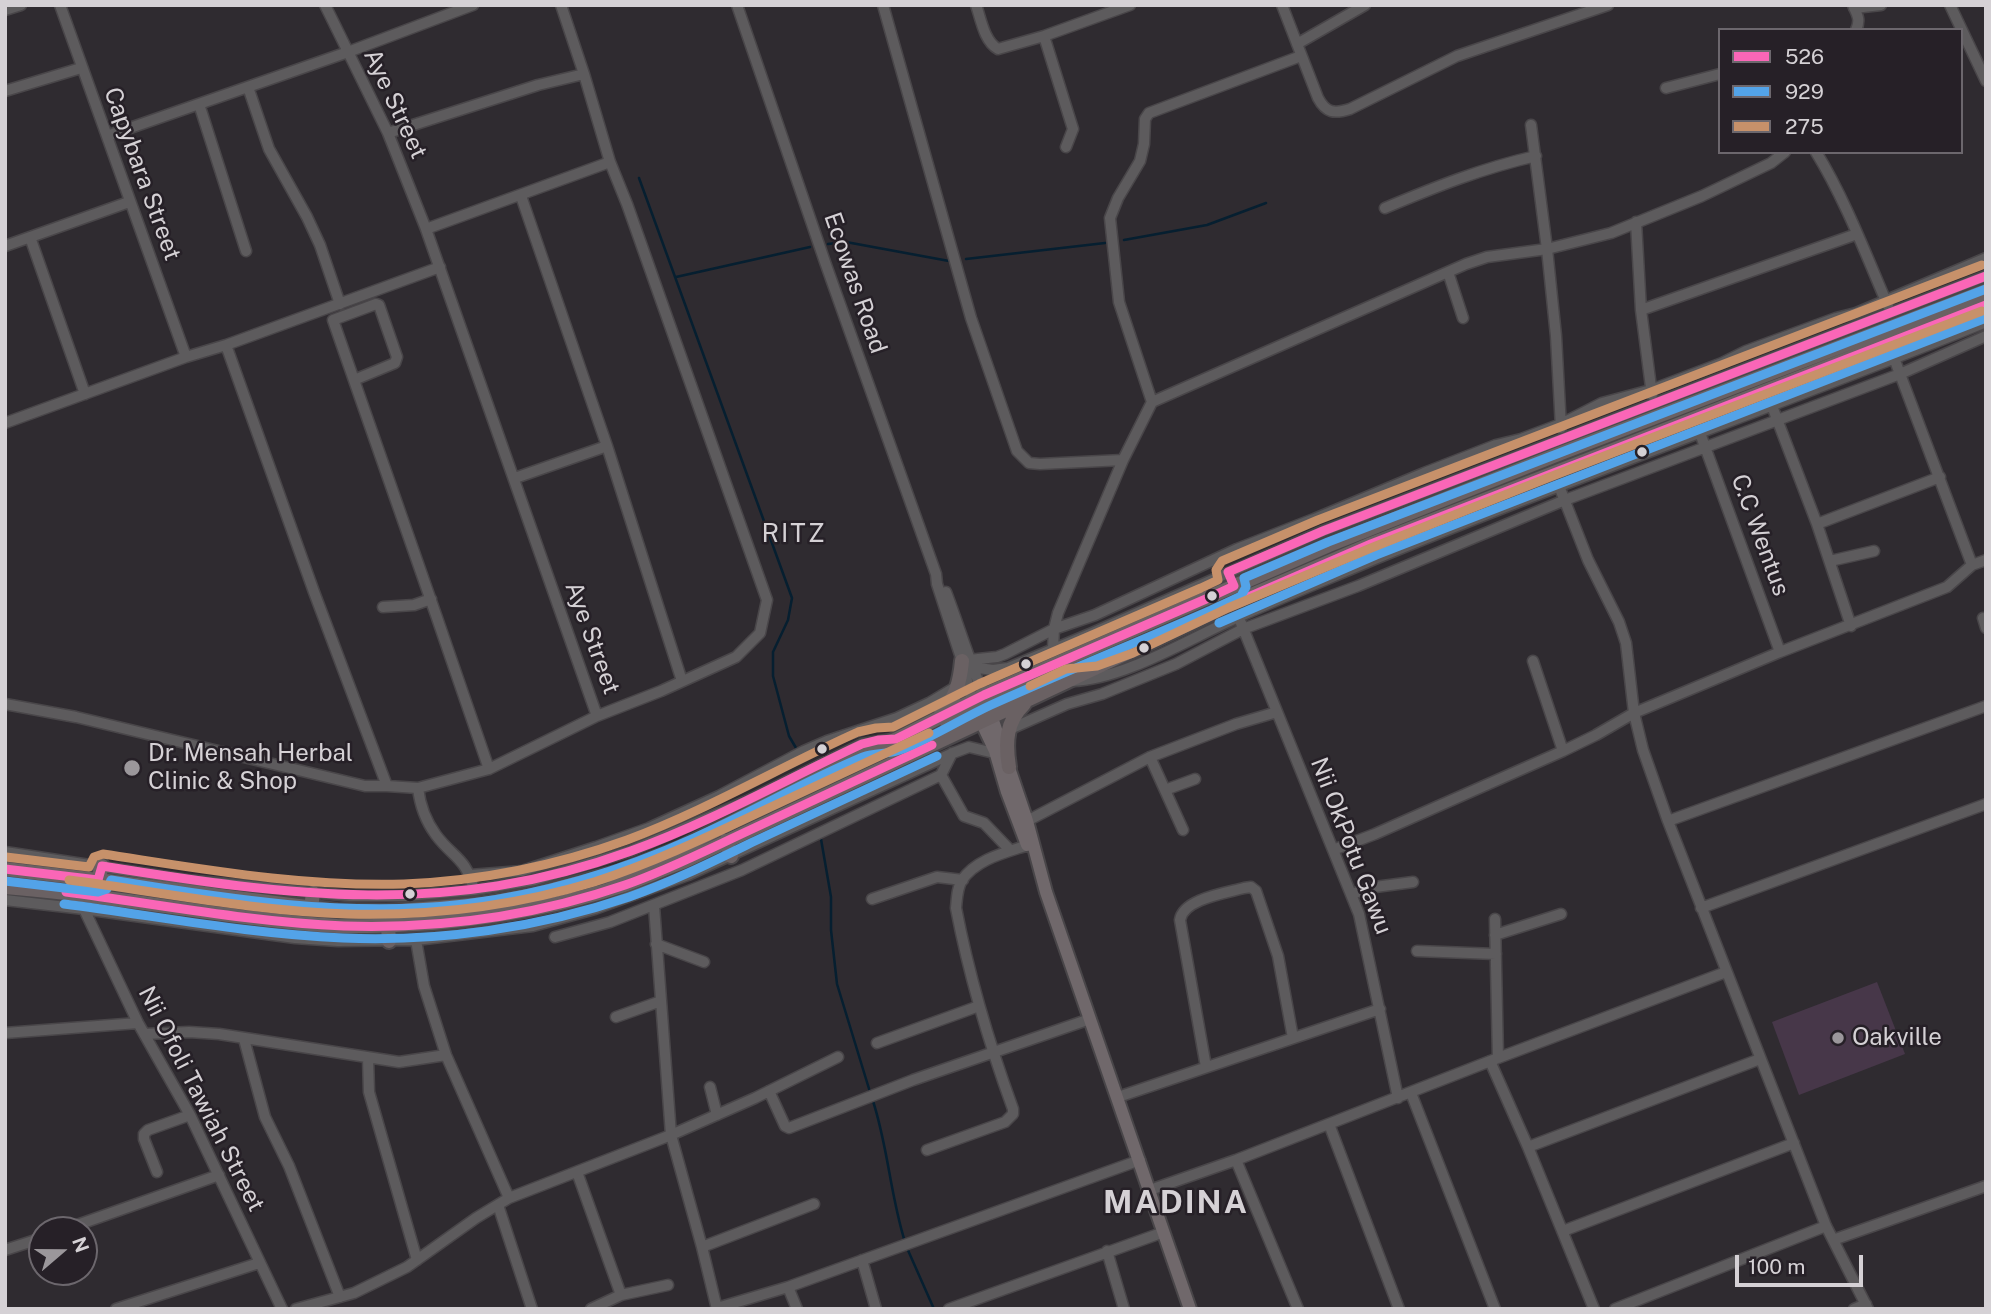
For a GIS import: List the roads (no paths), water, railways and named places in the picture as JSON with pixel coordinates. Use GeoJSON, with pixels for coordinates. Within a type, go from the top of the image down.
{"type":"FeatureCollection","features":[{"type":"Feature","properties":{"kind":"highway"},"geometry":{"type":"LineString","coordinates":[[5,887],[92,895],[263,920],[388,933],[536,909],[624,885],[683,862],[729,849],[919,751],[1029,676],[1231,579],[1329,545],[1561,453],[1710,389],[1984,281]]}},
{"type":"Feature","properties":{"kind":"highway"},"geometry":{"type":"LineString","coordinates":[[5,869],[100,873],[312,900],[337,911],[387,912],[466,907],[533,895],[575,876],[620,872],[679,849],[937,719],[1028,700],[1233,603],[1373,552],[1746,398],[1986,306]]}},
{"type":"Feature","properties":{"kind":"highway"},"geometry":{"type":"LineString","coordinates":[[1746,398],[1752,414]]}},
{"type":"Feature","properties":{"kind":"highway"},"geometry":{"type":"LineString","coordinates":[[937,719],[959,685],[967,659]]}},
{"type":"Feature","properties":{"kind":"highway"},"geometry":{"type":"LineString","coordinates":[[1009,767],[1006,748],[1008,730],[1016,712],[1028,700]]}},
{"type":"Feature","properties":{"kind":"main road"},"geometry":{"type":"LineString","coordinates":[[982,709],[1015,815],[1032,847]]}},
{"type":"Feature","properties":{"kind":"main road"},"geometry":{"type":"LineString","coordinates":[[982,709],[1009,767],[1027,821],[1032,847],[1190,1309]]}},
{"type":"Feature","properties":{"kind":"street"},"geometry":{"type":"LineString","coordinates":[[5,10],[21,5]]}},
{"type":"Feature","properties":{"kind":"street","name":"Capybara Street"},"geometry":{"type":"LineString","coordinates":[[60,5],[186,357]]}},
{"type":"Feature","properties":{"kind":"street","name":"Aye Street"},"geometry":{"type":"LineString","coordinates":[[5,704],[76,717],[365,786],[418,788],[489,769],[597,716],[426,229],[388,133],[325,5]]}},
{"type":"Feature","properties":{"kind":"street"},"geometry":{"type":"LineString","coordinates":[[107,136],[348,52],[472,5]]}},
{"type":"Feature","properties":{"kind":"street"},"geometry":{"type":"LineString","coordinates":[[561,5],[611,162],[766,600],[760,633],[736,657],[597,716]]}},
{"type":"Feature","properties":{"kind":"street","name":"Ecowas Road"},"geometry":{"type":"LineString","coordinates":[[737,5],[936,574],[941,597],[967,659],[982,709]]}},
{"type":"Feature","properties":{"kind":"street"},"geometry":{"type":"LineString","coordinates":[[883,5],[971,318],[1017,452],[1029,463],[1040,464],[1123,460]]}},
{"type":"Feature","properties":{"kind":"street"},"geometry":{"type":"LineString","coordinates":[[976,5],[988,38],[992,46],[998,49],[1044,36],[1129,5]]}},
{"type":"Feature","properties":{"kind":"street"},"geometry":{"type":"LineString","coordinates":[[1282,5],[1322,106],[1329,112],[1339,113],[1457,56],[1608,5]]}},
{"type":"Feature","properties":{"kind":"street"},"geometry":{"type":"LineString","coordinates":[[1297,44],[1365,5]]}},
{"type":"Feature","properties":{"kind":"street"},"geometry":{"type":"LineString","coordinates":[[1857,28],[1859,18],[1853,6],[1881,5]]}},
{"type":"Feature","properties":{"kind":"street"},"geometry":{"type":"LineString","coordinates":[[1950,5],[1961,28]]}},
{"type":"Feature","properties":{"kind":"street"},"geometry":{"type":"LineString","coordinates":[[1963,32],[1986,81]]}},
{"type":"Feature","properties":{"kind":"street"},"geometry":{"type":"LineString","coordinates":[[1044,36],[1073,129],[1066,147]]}},
{"type":"Feature","properties":{"kind":"street"},"geometry":{"type":"LineString","coordinates":[[1152,402],[1119,302],[1110,218],[1118,198],[1140,161],[1145,119],[1149,113],[1301,55]]}},
{"type":"Feature","properties":{"kind":"street"},"geometry":{"type":"LineString","coordinates":[[5,92],[81,68]]}},
{"type":"Feature","properties":{"kind":"street"},"geometry":{"type":"LineString","coordinates":[[388,133],[538,85],[584,74]]}},
{"type":"Feature","properties":{"kind":"street"},"geometry":{"type":"LineString","coordinates":[[1666,88],[1718,75]]}},
{"type":"Feature","properties":{"kind":"street"},"geometry":{"type":"LineString","coordinates":[[248,87],[269,149],[320,245],[340,304]]}},
{"type":"Feature","properties":{"kind":"street"},"geometry":{"type":"LineString","coordinates":[[199,104],[246,251]]}},
{"type":"Feature","properties":{"kind":"street"},"geometry":{"type":"LineString","coordinates":[[1531,125],[1556,336],[1560,439]]}},
{"type":"Feature","properties":{"kind":"street"},"geometry":{"type":"LineString","coordinates":[[1053,649],[1058,613],[1123,460],[1152,402],[1448,272],[1487,257],[1547,248],[1611,233],[1702,196],[1771,163],[1782,154]]}},
{"type":"Feature","properties":{"kind":"street"},"geometry":{"type":"LineString","coordinates":[[1817,154],[1857,234],[1891,313]]}},
{"type":"Feature","properties":{"kind":"street"},"geometry":{"type":"LineString","coordinates":[[1385,208],[1442,184],[1505,163],[1536,156]]}},
{"type":"Feature","properties":{"kind":"street"},"geometry":{"type":"LineString","coordinates":[[426,229],[611,162]]}},
{"type":"Feature","properties":{"kind":"street"},"geometry":{"type":"LineString","coordinates":[[521,196],[607,446],[682,681]]}},
{"type":"Feature","properties":{"kind":"street"},"geometry":{"type":"LineString","coordinates":[[5,246],[130,202]]}},
{"type":"Feature","properties":{"kind":"street"},"geometry":{"type":"LineString","coordinates":[[1636,222],[1641,310],[1654,402]]}},
{"type":"Feature","properties":{"kind":"street"},"geometry":{"type":"LineString","coordinates":[[1641,310],[1857,234]]}},
{"type":"Feature","properties":{"kind":"street"},"geometry":{"type":"LineString","coordinates":[[30,237],[85,394]]}},
{"type":"Feature","properties":{"kind":"street"},"geometry":{"type":"LineString","coordinates":[[1981,260],[1984,281],[1891,313],[1710,389],[1654,402],[1323,531],[1231,579],[1007,668],[993,670],[967,659],[1005,654],[1054,629],[1095,615],[1237,549],[1424,473],[1561,424],[1602,403],[1651,390],[1746,351],[1886,301],[1981,260]]}},
{"type":"Feature","properties":{"kind":"street"},"geometry":{"type":"LineString","coordinates":[[5,423],[440,267]]}},
{"type":"Feature","properties":{"kind":"street"},"geometry":{"type":"LineString","coordinates":[[1448,272],[1463,318]]}},
{"type":"Feature","properties":{"kind":"street"},"geometry":{"type":"LineString","coordinates":[[354,380],[395,363],[397,357],[379,305],[376,304],[333,320],[489,769]]}},
{"type":"Feature","properties":{"kind":"street"},"geometry":{"type":"LineString","coordinates":[[1070,681],[1100,678],[1138,664],[1373,552],[1752,414],[1986,322]]}},
{"type":"Feature","properties":{"kind":"street"},"geometry":{"type":"LineString","coordinates":[[1008,730],[1067,704],[1144,678],[1243,629],[1358,586],[1565,500],[1900,374],[1986,336]]}},
{"type":"Feature","properties":{"kind":"street"},"geometry":{"type":"LineString","coordinates":[[226,345],[387,786]]}},
{"type":"Feature","properties":{"kind":"street"},"geometry":{"type":"LineString","coordinates":[[1894,358],[1972,565]]}},
{"type":"Feature","properties":{"kind":"street"},"geometry":{"type":"LineString","coordinates":[[1772,406],[1852,626]]}},
{"type":"Feature","properties":{"kind":"street","name":"C.C Wentus"},"geometry":{"type":"LineString","coordinates":[[1700,433],[1780,652]]}},
{"type":"Feature","properties":{"kind":"street"},"geometry":{"type":"LineString","coordinates":[[515,478],[607,446]]}},
{"type":"Feature","properties":{"kind":"street"},"geometry":{"type":"LineString","coordinates":[[1817,524],[1940,478]]}},
{"type":"Feature","properties":{"kind":"street"},"geometry":{"type":"LineString","coordinates":[[1559,485],[1588,561],[1619,622],[1626,643],[1634,713],[1643,750],[1668,821],[1826,1226],[1867,1306],[1854,1309]]}},
{"type":"Feature","properties":{"kind":"street"},"geometry":{"type":"LineString","coordinates":[[1830,561],[1874,551]]}},
{"type":"Feature","properties":{"kind":"street"},"geometry":{"type":"LineString","coordinates":[[1333,850],[1563,751],[1634,713],[1947,587],[1972,565],[1986,560]]}},
{"type":"Feature","properties":{"kind":"street"},"geometry":{"type":"LineString","coordinates":[[383,607],[414,605],[431,598]]}},
{"type":"Feature","properties":{"kind":"street","name":"Nii OkPotu Gawu"},"geometry":{"type":"LineString","coordinates":[[1239,616],[1351,894],[1368,949],[1398,1098]]}},
{"type":"Feature","properties":{"kind":"street"},"geometry":{"type":"LineString","coordinates":[[1533,661],[1563,751]]}},
{"type":"Feature","properties":{"kind":"street"},"geometry":{"type":"LineString","coordinates":[[470,875],[522,871],[649,828],[719,796],[804,751],[897,718],[959,685]]}},
{"type":"Feature","properties":{"kind":"street"},"geometry":{"type":"LineString","coordinates":[[1668,821],[1986,706]]}},
{"type":"Feature","properties":{"kind":"street"},"geometry":{"type":"LineString","coordinates":[[1027,821],[1150,757],[1236,724],[1277,712]]}},
{"type":"Feature","properties":{"kind":"street"},"geometry":{"type":"LineString","coordinates":[[5,900],[295,938],[338,941],[388,933],[416,940],[533,926],[629,898],[688,875],[729,849],[953,753],[969,747],[995,751]]}},
{"type":"Feature","properties":{"kind":"street"},"geometry":{"type":"LineString","coordinates":[[555,937],[610,922],[742,870],[941,775],[953,753]]}},
{"type":"Feature","properties":{"kind":"street"},"geometry":{"type":"LineString","coordinates":[[1150,757],[1183,830]]}},
{"type":"Feature","properties":{"kind":"street"},"geometry":{"type":"LineString","coordinates":[[941,775],[964,816],[984,823],[1010,850]]}},
{"type":"Feature","properties":{"kind":"street"},"geometry":{"type":"LineString","coordinates":[[1165,790],[1195,779]]}},
{"type":"Feature","properties":{"kind":"street"},"geometry":{"type":"LineString","coordinates":[[418,788],[425,819],[464,864],[474,890]]}},
{"type":"Feature","properties":{"kind":"street"},"geometry":{"type":"LineString","coordinates":[[1701,908],[1985,805]]}},
{"type":"Feature","properties":{"kind":"street"},"geometry":{"type":"LineString","coordinates":[[927,1150],[1005,1122],[1013,1114],[979,1006],[956,908],[962,880],[990,858],[1010,850],[1032,847]]}},
{"type":"Feature","properties":{"kind":"street"},"geometry":{"type":"LineString","coordinates":[[5,852],[100,873]]}},
{"type":"Feature","properties":{"kind":"street"},"geometry":{"type":"LineString","coordinates":[[312,900],[474,890],[575,876]]}},
{"type":"Feature","properties":{"kind":"street"},"geometry":{"type":"LineString","coordinates":[[872,899],[937,877],[962,880]]}},
{"type":"Feature","properties":{"kind":"street"},"geometry":{"type":"LineString","coordinates":[[1351,894],[1375,887],[1413,882]]}},
{"type":"Feature","properties":{"kind":"street"},"geometry":{"type":"LineString","coordinates":[[1206,1067],[1180,919],[1184,909],[1192,904],[1244,888],[1251,887],[1256,891],[1278,956],[1293,1038]]}},
{"type":"Feature","properties":{"kind":"street"},"geometry":{"type":"LineString","coordinates":[[654,906],[671,1135],[717,1309],[789,1287],[1140,1160]]}},
{"type":"Feature","properties":{"kind":"street","name":"Nii Ofoli Tawiah Street"},"geometry":{"type":"LineString","coordinates":[[84,909],[138,1023],[190,1115],[282,1309]]}},
{"type":"Feature","properties":{"kind":"street"},"geometry":{"type":"LineString","coordinates":[[1495,935],[1561,914]]}},
{"type":"Feature","properties":{"kind":"street"},"geometry":{"type":"LineString","coordinates":[[1495,919],[1494,1060],[1594,1309]]}},
{"type":"Feature","properties":{"kind":"street"},"geometry":{"type":"LineString","coordinates":[[416,940],[424,986],[446,1055],[509,1198]]}},
{"type":"Feature","properties":{"kind":"street"},"geometry":{"type":"LineString","coordinates":[[656,944],[704,962]]}},
{"type":"Feature","properties":{"kind":"street"},"geometry":{"type":"LineString","coordinates":[[1417,951],[1496,954]]}},
{"type":"Feature","properties":{"kind":"street"},"geometry":{"type":"LineString","coordinates":[[1150,1190],[1236,1160],[1726,972]]}},
{"type":"Feature","properties":{"kind":"street"},"geometry":{"type":"LineString","coordinates":[[616,1017],[661,1001]]}},
{"type":"Feature","properties":{"kind":"street"},"geometry":{"type":"LineString","coordinates":[[877,1043],[979,1006]]}},
{"type":"Feature","properties":{"kind":"street"},"geometry":{"type":"LineString","coordinates":[[1118,1097],[1380,1010]]}},
{"type":"Feature","properties":{"kind":"street"},"geometry":{"type":"LineString","coordinates":[[769,1091],[785,1126],[789,1129],[913,1080],[1090,1019]]}},
{"type":"Feature","properties":{"kind":"street"},"geometry":{"type":"LineString","coordinates":[[5,1033],[138,1023]]}},
{"type":"Feature","properties":{"kind":"street"},"geometry":{"type":"LineString","coordinates":[[145,1034],[219,1034],[398,1062],[446,1055]]}},
{"type":"Feature","properties":{"kind":"street"},"geometry":{"type":"LineString","coordinates":[[244,1039],[265,1117],[289,1166],[340,1297]]}},
{"type":"Feature","properties":{"kind":"street"},"geometry":{"type":"LineString","coordinates":[[296,1309],[354,1293],[417,1261],[460,1228],[509,1198],[671,1135],[838,1057]]}},
{"type":"Feature","properties":{"kind":"street"},"geometry":{"type":"LineString","coordinates":[[368,1058],[369,1092],[417,1261]]}},
{"type":"Feature","properties":{"kind":"street"},"geometry":{"type":"LineString","coordinates":[[1528,1147],[1760,1059]]}},
{"type":"Feature","properties":{"kind":"street"},"geometry":{"type":"LineString","coordinates":[[710,1087],[716,1115]]}},
{"type":"Feature","properties":{"kind":"street"},"geometry":{"type":"LineString","coordinates":[[1410,1093],[1495,1309]]}},
{"type":"Feature","properties":{"kind":"street"},"geometry":{"type":"LineString","coordinates":[[157,1171],[144,1134],[148,1130],[190,1115]]}},
{"type":"Feature","properties":{"kind":"street"},"geometry":{"type":"LineString","coordinates":[[1329,1124],[1399,1309]]}},
{"type":"Feature","properties":{"kind":"street"},"geometry":{"type":"LineString","coordinates":[[1563,1231],[1794,1143]]}},
{"type":"Feature","properties":{"kind":"street"},"geometry":{"type":"LineString","coordinates":[[1236,1160],[1298,1309]]}},
{"type":"Feature","properties":{"kind":"street"},"geometry":{"type":"LineString","coordinates":[[578,1172],[621,1295]]}},
{"type":"Feature","properties":{"kind":"street"},"geometry":{"type":"LineString","coordinates":[[98,1218],[219,1175]]}},
{"type":"Feature","properties":{"kind":"street"},"geometry":{"type":"LineString","coordinates":[[1833,1240],[1986,1186]]}},
{"type":"Feature","properties":{"kind":"street"},"geometry":{"type":"LineString","coordinates":[[702,1247],[814,1204]]}},
{"type":"Feature","properties":{"kind":"street"},"geometry":{"type":"LineString","coordinates":[[498,1205],[532,1309]]}},
{"type":"Feature","properties":{"kind":"street"},"geometry":{"type":"LineString","coordinates":[[1615,1309],[1826,1226]]}},
{"type":"Feature","properties":{"kind":"street"},"geometry":{"type":"LineString","coordinates":[[949,1309],[1164,1232]]}},
{"type":"Feature","properties":{"kind":"street"},"geometry":{"type":"LineString","coordinates":[[5,1250],[28,1243]]}},
{"type":"Feature","properties":{"kind":"street"},"geometry":{"type":"LineString","coordinates":[[1107,1251],[1124,1309]]}},
{"type":"Feature","properties":{"kind":"street"},"geometry":{"type":"LineString","coordinates":[[862,1260],[876,1309]]}},
{"type":"Feature","properties":{"kind":"street"},"geometry":{"type":"LineString","coordinates":[[116,1309],[259,1263]]}},
{"type":"Feature","properties":{"kind":"street"},"geometry":{"type":"LineString","coordinates":[[591,1309],[621,1295],[668,1285]]}},
{"type":"Feature","properties":{"kind":"street"},"geometry":{"type":"LineString","coordinates":[[789,1287],[797,1309]]}},
{"type":"Feature","properties":{"kind":"waterway"},"geometry":{"type":"LineString","coordinates":[[639,178],[792,598],[788,620],[773,652],[773,676],[789,736],[796,748]]}},
{"type":"Feature","properties":{"kind":"waterway"},"geometry":{"type":"LineString","coordinates":[[1124,240],[1207,225],[1266,203]]}},
{"type":"Feature","properties":{"kind":"waterway"},"geometry":{"type":"LineString","coordinates":[[828,244],[846,242],[949,261]]}},
{"type":"Feature","properties":{"kind":"waterway"},"geometry":{"type":"LineString","coordinates":[[966,259],[1105,243]]}},
{"type":"Feature","properties":{"kind":"waterway"},"geometry":{"type":"LineString","coordinates":[[676,277],[810,247]]}},
{"type":"Feature","properties":{"kind":"waterway"},"geometry":{"type":"LineString","coordinates":[[821,839],[831,897],[831,930],[837,984],[870,1092]]}},
{"type":"Feature","properties":{"kind":"waterway"},"geometry":{"type":"LineString","coordinates":[[872,1098],[905,1242]]}},
{"type":"Feature","properties":{"kind":"waterway"},"geometry":{"type":"LineString","coordinates":[[907,1248],[934,1309]]}},
{"type":"Feature","properties":{"kind":"place","name":"Dr. Mensah Herbal Clinic & Shop"},"geometry":{"type":"Point","coordinates":[132,768]}},
{"type":"Feature","properties":{"kind":"place","name":"Oakville"},"geometry":{"type":"Point","coordinates":[1838,1038]}},
{"type":"Feature","properties":{"kind":"district","name":"RITZ"},"geometry":{"type":"Point","coordinates":[794,534]}},
{"type":"Feature","properties":{"kind":"district","name":"MADINA"},"geometry":{"type":"Point","coordinates":[1176,1203]}}]}
